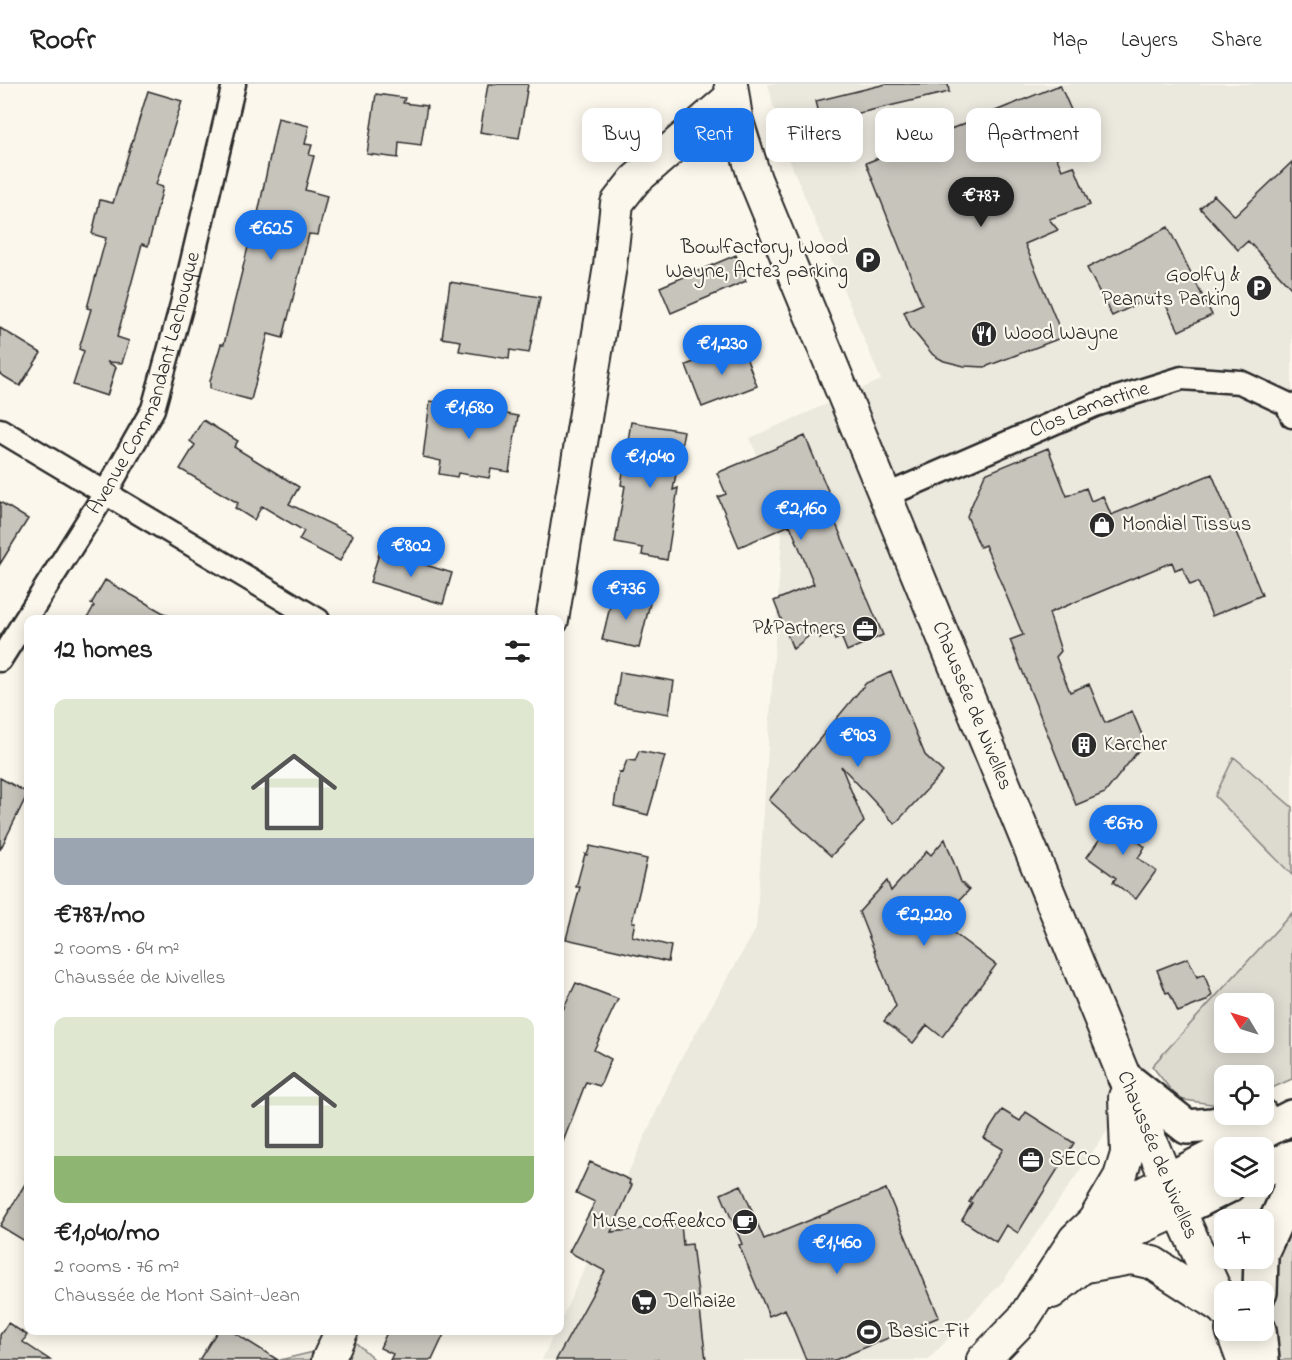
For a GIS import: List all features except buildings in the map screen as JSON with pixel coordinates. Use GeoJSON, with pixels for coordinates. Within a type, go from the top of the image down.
{"type":"FeatureCollection","features":[{"type":"Feature","properties":{"kind":"highway"},"geometry":{"type":"LineString","coordinates":[[1125,1078],[1187,1127],[1214,1125]]}},
{"type":"Feature","properties":{"kind":"highway"},"geometry":{"type":"LineString","coordinates":[[1274,1110],[1292,1103]]}},
{"type":"Feature","properties":{"kind":"highway"},"geometry":{"type":"LineString","coordinates":[[1253,1137],[1292,1117]]}},
{"type":"Feature","properties":{"kind":"highway"},"geometry":{"type":"LineString","coordinates":[[1274,1165],[1292,1157]]}},
{"type":"Feature","properties":{"kind":"highway"},"geometry":{"type":"LineString","coordinates":[[1174,1195],[1214,1160]]}},
{"type":"Feature","properties":{"kind":"highway"},"geometry":{"type":"LineString","coordinates":[[1274,1225],[1292,1186]]}},
{"type":"Feature","properties":{"kind":"highway"},"geometry":{"type":"LineString","coordinates":[[1174,1195],[1214,1188]]}},
{"type":"Feature","properties":{"kind":"highway"},"geometry":{"type":"LineString","coordinates":[[1260,1341],[1262,1360]]}},
{"type":"Feature","properties":{"kind":"main road"},"geometry":{"type":"LineString","coordinates":[[553,615],[610,266],[617,203],[623,192],[727,88]]}},
{"type":"Feature","properties":{"kind":"main road","name":"Chaussée de Nivelles"},"geometry":{"type":"LineString","coordinates":[[727,88],[755,179],[1125,1078],[1214,1288]]}},
{"type":"Feature","properties":{"kind":"main road"},"geometry":{"type":"LineString","coordinates":[[1023,1319],[1056,1264],[1075,1239],[1094,1221],[1119,1177],[1127,1154],[1125,1078]]}},
{"type":"Feature","properties":{"kind":"main road"},"geometry":{"type":"LineString","coordinates":[[1094,1221],[1174,1195]]}},
{"type":"Feature","properties":{"kind":"main road"},"geometry":{"type":"LineString","coordinates":[[983,1360],[1079,1267],[1174,1195]]}},
{"type":"Feature","properties":{"kind":"main road"},"geometry":{"type":"LineString","coordinates":[[1079,1267],[1131,1258],[1153,1263],[1214,1307]]}},
{"type":"Feature","properties":{"kind":"main road"},"geometry":{"type":"LineString","coordinates":[[328,1360],[340,1335]]}},
{"type":"Feature","properties":{"kind":"main road","name":"Chaussée de Nivelles"},"geometry":{"type":"LineString","coordinates":[[1236,1341],[1243,1360]]}},
{"type":"Feature","properties":{"kind":"street","name":"Avenue Commandant Lachouque"},"geometry":{"type":"LineString","coordinates":[[28,615],[106,492],[153,409],[182,304],[234,84]]}},
{"type":"Feature","properties":{"kind":"street","name":"Clos Lamartine"},"geometry":{"type":"LineString","coordinates":[[885,496],[1095,405],[1182,378],[1240,381],[1287,404],[1292,416]]}},
{"type":"Feature","properties":{"kind":"street"},"geometry":{"type":"LineString","coordinates":[[0,430],[310,615]]}},
{"type":"Feature","properties":{"kind":"street","name":"Avenue Commandant Lachouque"},"geometry":{"type":"LineString","coordinates":[[0,660],[24,622]]}},
{"type":"Feature","properties":{"kind":"shaded area"},"geometry":{"type":"Polygon","coordinates":[[[768,84],[1292,84],[1292,807],[1234,757],[1215,796],[1292,875],[1292,913],[1219,993],[1214,993],[1214,998],[1152,1066],[1004,1280],[928,1360],[542,1360],[553,1335],[564,1335],[564,1313],[678,1064],[756,929],[783,520],[750,438],[881,380],[790,162],[863,162],[863,108],[774,108],[768,84]]]}},
{"type":"Feature","properties":{"kind":"shaded area"},"geometry":{"type":"Polygon","coordinates":[[[1234,757],[1292,807],[1292,875],[1215,796],[1234,757]]]}},
{"type":"Feature","properties":{"kind":"shaded area"},"geometry":{"type":"Polygon","coordinates":[[[1292,913],[1292,1079],[1274,1087],[1274,1065],[1214,1065],[1214,1104],[1178,1099],[1152,1066],[1214,998],[1214,1053],[1274,1053],[1274,993],[1219,993],[1292,913]]]}},
{"type":"Feature","properties":{"kind":"shaded area"},"geometry":{"type":"Polygon","coordinates":[[[1292,1201],[1292,1360],[1280,1360],[1274,1338],[1274,1281],[1267,1281],[1267,1269],[1274,1269],[1274,1238],[1292,1201]]]}},
{"type":"Feature","properties":{"kind":"shaded area"},"geometry":{"type":"Polygon","coordinates":[[[355,1342],[375,1360],[280,1360],[355,1342]]]}},
{"type":"Feature","properties":{"kind":"place","name":"Bowlfactory, Wood Wayne, Acte3 parking"},"geometry":{"type":"Point","coordinates":[868,260]}},
{"type":"Feature","properties":{"kind":"place","name":"Goolfy & Peanuts Parking"},"geometry":{"type":"Point","coordinates":[1259,288]}},
{"type":"Feature","properties":{"kind":"place","name":"Wood Wayne"},"geometry":{"type":"Point","coordinates":[984,334]}},
{"type":"Feature","properties":{"kind":"place","name":"Mondial Tissus"},"geometry":{"type":"Point","coordinates":[1102,525]}},
{"type":"Feature","properties":{"kind":"place","name":"P&Partners"},"geometry":{"type":"Point","coordinates":[865,629]}},
{"type":"Feature","properties":{"kind":"place","name":"Karcher"},"geometry":{"type":"Point","coordinates":[1084,745]}},
{"type":"Feature","properties":{"kind":"place","name":"SECO"},"geometry":{"type":"Point","coordinates":[1031,1160]}},
{"type":"Feature","properties":{"kind":"place","name":"Muse coffee&co"},"geometry":{"type":"Point","coordinates":[745,1222]}},
{"type":"Feature","properties":{"kind":"place","name":"Delhaize"},"geometry":{"type":"Point","coordinates":[644,1302]}},
{"type":"Feature","properties":{"kind":"place","name":"Basic-Fit"},"geometry":{"type":"Point","coordinates":[869,1332]}}]}
